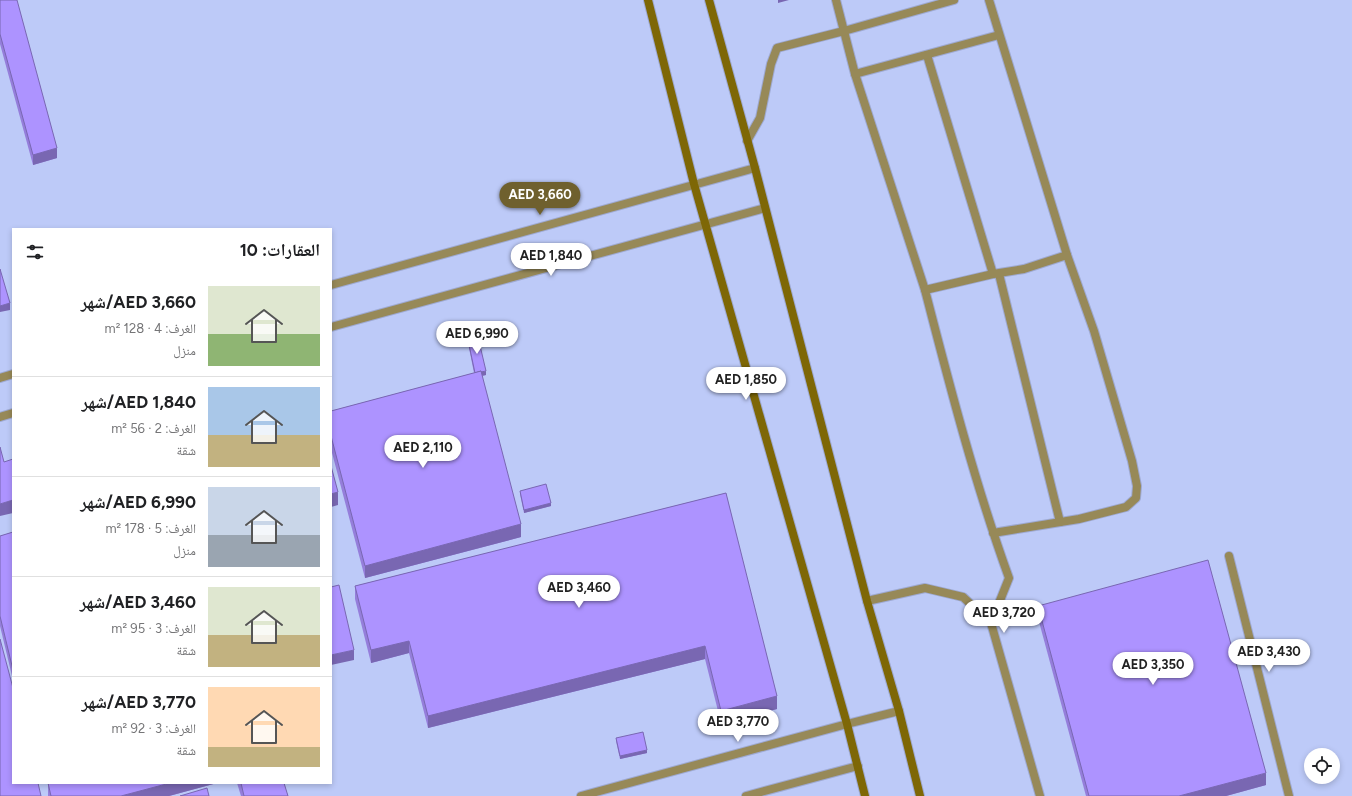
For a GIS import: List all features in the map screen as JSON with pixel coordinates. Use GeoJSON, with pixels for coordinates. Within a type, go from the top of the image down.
{"type":"FeatureCollection","features":[{"type":"Feature","properties":{"kind":"street"},"geometry":{"type":"LineString","coordinates":[[648,0],[694,184],[847,724],[865,796]]}},
{"type":"Feature","properties":{"kind":"street"},"geometry":{"type":"LineString","coordinates":[[709,0],[766,208],[867,601],[899,711],[920,796]]}},
{"type":"Feature","properties":{"kind":"street"},"geometry":{"type":"LineString","coordinates":[[836,0],[855,74],[925,290],[978,484],[1008,578],[991,623]]}},
{"type":"Feature","properties":{"kind":"street"},"geometry":{"type":"LineString","coordinates":[[747,141],[760,118],[771,64],[777,48],[954,0]]}},
{"type":"Feature","properties":{"kind":"street"},"geometry":{"type":"LineString","coordinates":[[989,0],[1067,255],[1094,331],[1132,461],[1137,486],[1136,498],[1126,507],[1079,519],[993,533]]}},
{"type":"Feature","properties":{"kind":"street"},"geometry":{"type":"LineString","coordinates":[[855,74],[999,35]]}},
{"type":"Feature","properties":{"kind":"street"},"geometry":{"type":"LineString","coordinates":[[927,55],[996,274],[1060,522]]}},
{"type":"Feature","properties":{"kind":"street"},"geometry":{"type":"LineString","coordinates":[[332,285],[755,168]]}},
{"type":"Feature","properties":{"kind":"street"},"geometry":{"type":"LineString","coordinates":[[332,327],[766,208]]}},
{"type":"Feature","properties":{"kind":"street"},"geometry":{"type":"LineString","coordinates":[[925,290],[1024,269],[1067,255]]}},
{"type":"Feature","properties":{"kind":"street"},"geometry":{"type":"LineString","coordinates":[[0,378],[12,374]]}},
{"type":"Feature","properties":{"kind":"street"},"geometry":{"type":"LineString","coordinates":[[0,417],[12,413]]}},
{"type":"Feature","properties":{"kind":"street"},"geometry":{"type":"LineString","coordinates":[[1229,556],[1289,796]]}},
{"type":"Feature","properties":{"kind":"street"},"geometry":{"type":"LineString","coordinates":[[867,601],[926,588],[963,597],[991,623],[1040,796]]}},
{"type":"Feature","properties":{"kind":"street"},"geometry":{"type":"LineString","coordinates":[[581,796],[899,711]]}},
{"type":"Feature","properties":{"kind":"street"},"geometry":{"type":"LineString","coordinates":[[746,796],[858,766]]}},
{"type":"Feature","properties":{"kind":"building"},"geometry":{"type":"Polygon","coordinates":[[[0,0],[17,0],[57,148],[33,155],[0,34],[0,0]]]}},
{"type":"Feature","properties":{"kind":"building"},"geometry":{"type":"Polygon","coordinates":[[[0,269],[10,303],[0,306],[0,269]]]}},
{"type":"Feature","properties":{"kind":"building"},"geometry":{"type":"Polygon","coordinates":[[[478,337],[486,371],[475,373],[468,340],[478,337]]]}},
{"type":"Feature","properties":{"kind":"building"},"geometry":{"type":"Polygon","coordinates":[[[481,371],[521,524],[365,566],[332,440],[332,411],[481,371]]]}},
{"type":"Feature","properties":{"kind":"building"},"geometry":{"type":"Polygon","coordinates":[[[0,447],[4,462],[12,459],[12,500],[0,504],[0,447]]]}},
{"type":"Feature","properties":{"kind":"building"},"geometry":{"type":"Polygon","coordinates":[[[332,470],[338,492],[332,494],[332,470]]]}},
{"type":"Feature","properties":{"kind":"building"},"geometry":{"type":"Polygon","coordinates":[[[546,484],[551,503],[524,510],[520,491],[546,484]]]}},
{"type":"Feature","properties":{"kind":"building"},"geometry":{"type":"Polygon","coordinates":[[[726,493],[777,696],[721,711],[705,646],[428,716],[409,641],[371,650],[355,586],[726,493]]]}},
{"type":"Feature","properties":{"kind":"building"},"geometry":{"type":"Polygon","coordinates":[[[12,532],[12,666],[0,616],[0,536],[12,532]]]}},
{"type":"Feature","properties":{"kind":"building"},"geometry":{"type":"Polygon","coordinates":[[[1208,560],[1266,773],[1179,796],[1089,796],[1038,606],[1208,560]]]}},
{"type":"Feature","properties":{"kind":"building"},"geometry":{"type":"Polygon","coordinates":[[[339,585],[354,650],[332,655],[332,587],[339,585]]]}},
{"type":"Feature","properties":{"kind":"building"},"geometry":{"type":"Polygon","coordinates":[[[0,639],[12,684],[12,784],[38,784],[41,796],[0,796],[0,639]]]}},
{"type":"Feature","properties":{"kind":"building"},"geometry":{"type":"Polygon","coordinates":[[[643,732],[647,750],[620,756],[616,738],[643,732]]]}},
{"type":"Feature","properties":{"kind":"building"},"geometry":{"type":"Polygon","coordinates":[[[48,784],[166,784],[121,796],[51,796],[48,784]]]}},
{"type":"Feature","properties":{"kind":"building"},"geometry":{"type":"Polygon","coordinates":[[[241,784],[284,784],[288,796],[244,796],[241,784]]]}},
{"type":"Feature","properties":{"kind":"building"},"geometry":{"type":"Polygon","coordinates":[[[207,788],[209,796],[180,796],[207,788]]]}}]}
